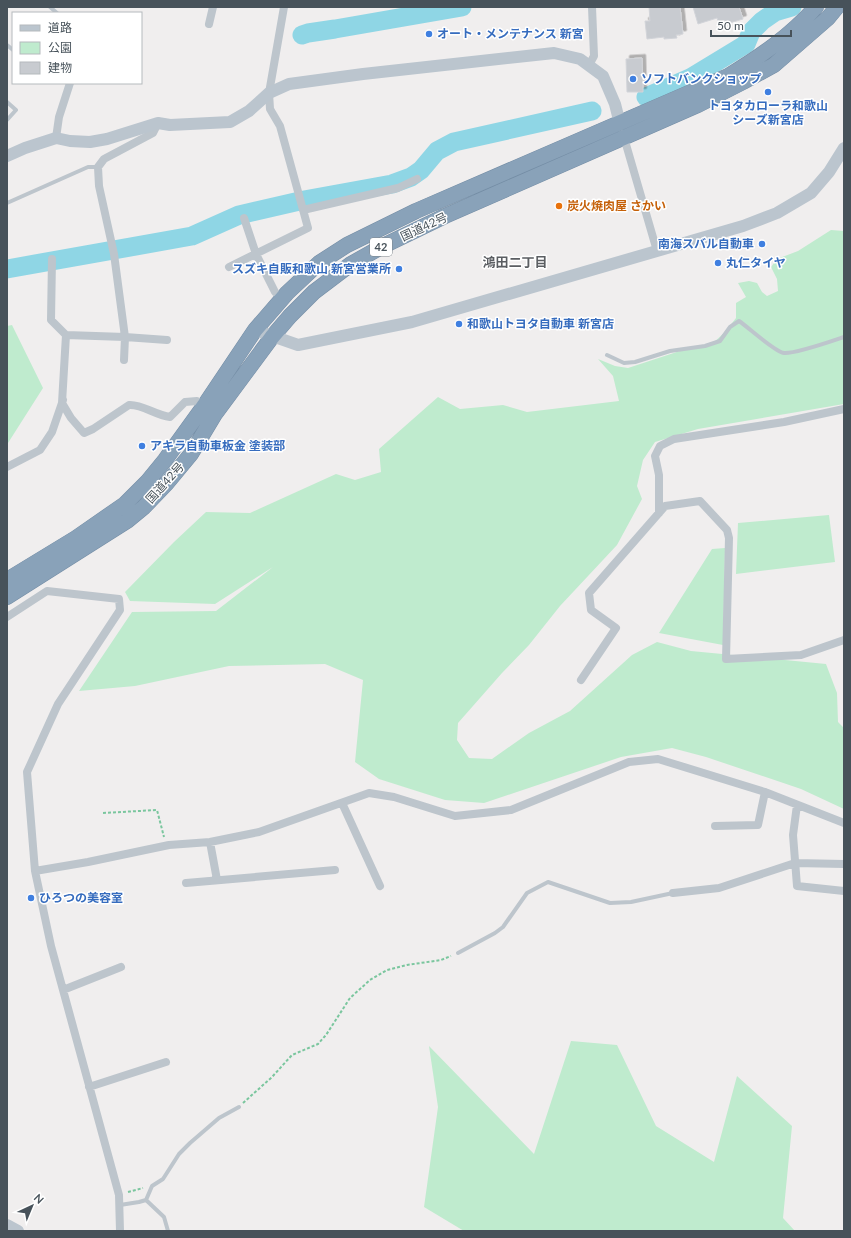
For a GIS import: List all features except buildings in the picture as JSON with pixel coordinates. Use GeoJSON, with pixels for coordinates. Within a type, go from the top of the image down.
{"type":"FeatureCollection","features":[{"type":"Feature","properties":{"kind":"highway","name":"国道42号"},"geometry":{"type":"LineString","coordinates":[[7,580],[76,538],[125,504],[147,482],[290,316],[314,292],[351,264],[383,246],[622,130],[728,76],[759,58],[785,38],[816,7]]}},
{"type":"Feature","properties":{"kind":"highway","name":"国道42号"},"geometry":{"type":"LineString","coordinates":[[7,597],[127,521],[144,507],[167,483],[191,454],[209,410],[255,330],[286,293],[319,263],[347,244],[416,211],[622,130],[698,105],[774,65],[828,18],[837,7]]}},
{"type":"Feature","properties":{"kind":"street"},"geometry":{"type":"LineString","coordinates":[[209,24],[213,7]]}},
{"type":"Feature","properties":{"kind":"street"},"geometry":{"type":"LineString","coordinates":[[229,267],[308,228],[280,126],[270,109],[269,93],[284,7]]}},
{"type":"Feature","properties":{"kind":"street"},"geometry":{"type":"LineString","coordinates":[[589,65],[594,56],[592,7]]}},
{"type":"Feature","properties":{"kind":"street"},"geometry":{"type":"LineString","coordinates":[[7,156],[25,148],[56,138],[70,141],[90,142],[107,140],[158,123],[170,125],[230,122],[249,110],[269,93],[289,84],[363,74],[554,53],[580,59],[603,76],[616,104],[622,130],[657,251]]}},
{"type":"Feature","properties":{"kind":"street"},"geometry":{"type":"LineString","coordinates":[[56,138],[58,117],[70,84]]}},
{"type":"Feature","properties":{"kind":"street"},"geometry":{"type":"LineString","coordinates":[[124,360],[125,337],[113,250],[99,186],[98,167],[104,159],[153,133],[158,123]]}},
{"type":"Feature","properties":{"kind":"street"},"geometry":{"type":"LineString","coordinates":[[255,330],[298,345],[412,322],[743,226],[777,213],[811,193],[829,172],[844,148]]}},
{"type":"Feature","properties":{"kind":"street"},"geometry":{"type":"LineString","coordinates":[[303,210],[398,188],[416,179]]}},
{"type":"Feature","properties":{"kind":"street"},"geometry":{"type":"LineString","coordinates":[[244,218],[256,254],[275,292]]}},
{"type":"Feature","properties":{"kind":"street"},"geometry":{"type":"LineString","coordinates":[[52,259],[51,320],[66,335],[167,340]]}},
{"type":"Feature","properties":{"kind":"street"},"geometry":{"type":"LineString","coordinates":[[66,335],[62,403],[71,418],[84,433],[93,429],[129,405],[135,405],[161,416],[170,417],[185,402],[197,401],[209,410]]}},
{"type":"Feature","properties":{"kind":"street"},"geometry":{"type":"LineString","coordinates":[[7,468],[40,450],[52,432],[63,400]]}},
{"type":"Feature","properties":{"kind":"street"},"geometry":{"type":"LineString","coordinates":[[659,513],[659,474],[655,456],[660,446],[674,439],[784,422],[844,409]]}},
{"type":"Feature","properties":{"kind":"street"},"geometry":{"type":"LineString","coordinates":[[581,680],[616,628],[591,610],[589,593],[665,506],[700,501],[727,530],[729,538],[726,659],[801,655],[844,640]]}},
{"type":"Feature","properties":{"kind":"street"},"geometry":{"type":"LineString","coordinates":[[7,617],[47,591],[118,599],[120,610],[58,704],[27,772],[35,871],[51,946],[119,1195],[120,1231]]}},
{"type":"Feature","properties":{"kind":"street"},"geometry":{"type":"LineString","coordinates":[[35,871],[166,846],[210,842],[259,832],[369,793],[394,797],[455,816],[511,810],[629,762],[658,759],[765,792],[844,823]]}},
{"type":"Feature","properties":{"kind":"street"},"geometry":{"type":"LineString","coordinates":[[715,826],[758,825],[765,792]]}},
{"type":"Feature","properties":{"kind":"street"},"geometry":{"type":"LineString","coordinates":[[342,803],[380,886]]}},
{"type":"Feature","properties":{"kind":"street"},"geometry":{"type":"LineString","coordinates":[[797,805],[793,835],[797,886],[844,891]]}},
{"type":"Feature","properties":{"kind":"street"},"geometry":{"type":"LineString","coordinates":[[210,842],[217,880]]}},
{"type":"Feature","properties":{"kind":"street"},"geometry":{"type":"LineString","coordinates":[[673,893],[719,888],[794,863],[844,864]]}},
{"type":"Feature","properties":{"kind":"street"},"geometry":{"type":"LineString","coordinates":[[186,883],[335,870]]}},
{"type":"Feature","properties":{"kind":"street"},"geometry":{"type":"LineString","coordinates":[[63,990],[121,967]]}},
{"type":"Feature","properties":{"kind":"street"},"geometry":{"type":"LineString","coordinates":[[89,1087],[166,1062]]}},
{"type":"Feature","properties":{"kind":"street"},"geometry":{"type":"LineString","coordinates":[[7,1225],[18,1231]]}},
{"type":"Feature","properties":{"kind":"lane"},"geometry":{"type":"LineString","coordinates":[[7,102],[16,110],[7,120]]}},
{"type":"Feature","properties":{"kind":"lane"},"geometry":{"type":"LineString","coordinates":[[7,203],[88,166],[98,167]]}},
{"type":"Feature","properties":{"kind":"lane"},"geometry":{"type":"LineString","coordinates":[[607,355],[624,363],[635,362],[670,351],[704,346],[720,341],[730,327],[739,321],[784,353],[793,352],[844,337]]}},
{"type":"Feature","properties":{"kind":"lane"},"geometry":{"type":"LineString","coordinates":[[458,953],[504,927],[527,893],[548,882],[610,904],[631,902],[673,893]]}},
{"type":"Feature","properties":{"kind":"lane"},"geometry":{"type":"LineString","coordinates":[[146,1200],[152,1186],[163,1179],[179,1154],[190,1143],[219,1118],[239,1107]]}},
{"type":"Feature","properties":{"kind":"lane"},"geometry":{"type":"LineString","coordinates":[[120,1205],[146,1200]]}},
{"type":"Feature","properties":{"kind":"lane"},"geometry":{"type":"LineString","coordinates":[[146,1200],[164,1218],[168,1231]]}},
{"type":"Feature","properties":{"kind":"path"},"geometry":{"type":"LineString","coordinates":[[103,813],[157,810],[166,846]]}},
{"type":"Feature","properties":{"kind":"path"},"geometry":{"type":"LineString","coordinates":[[239,1107],[272,1077],[292,1055],[318,1044],[326,1035],[350,998],[370,980],[387,970],[407,965],[441,960],[458,953]]}},
{"type":"Feature","properties":{"kind":"path"},"geometry":{"type":"LineString","coordinates":[[119,1195],[152,1186]]}},
{"type":"Feature","properties":{"kind":"green space"},"geometry":{"type":"Polygon","coordinates":[[[831,230],[844,231],[844,404],[698,429],[655,442],[643,460],[637,486],[642,499],[617,545],[560,606],[529,645],[458,723],[457,740],[469,758],[492,759],[529,733],[570,711],[632,655],[657,642],[691,651],[826,664],[837,693],[838,722],[844,728],[844,809],[801,789],[706,757],[672,748],[621,757],[484,803],[445,800],[379,779],[355,762],[363,680],[325,664],[229,666],[135,686],[79,691],[132,612],[216,611],[273,567],[215,604],[130,601],[125,592],[206,512],[250,513],[336,474],[355,480],[381,472],[379,449],[438,397],[460,409],[503,405],[527,412],[619,401],[613,376],[598,359],[615,366],[628,368],[692,347],[711,345],[725,332],[736,318],[736,303],[746,297],[738,283],[749,281],[757,283],[762,292],[767,296],[778,291],[777,279],[771,267],[777,259],[798,251],[831,230]]]}},
{"type":"Feature","properties":{"kind":"green space"},"geometry":{"type":"Polygon","coordinates":[[[12,325],[43,388],[8,443],[7,326],[12,325]]]}},
{"type":"Feature","properties":{"kind":"green space"},"geometry":{"type":"Polygon","coordinates":[[[829,515],[835,562],[736,574],[738,523],[829,515]]]}},
{"type":"Feature","properties":{"kind":"green space"},"geometry":{"type":"Polygon","coordinates":[[[725,548],[723,645],[659,633],[712,549],[725,548]]]}},
{"type":"Feature","properties":{"kind":"green space"},"geometry":{"type":"Polygon","coordinates":[[[571,1041],[617,1045],[656,1126],[714,1162],[737,1076],[792,1126],[783,1218],[795,1231],[464,1231],[424,1207],[438,1107],[429,1046],[534,1154],[571,1041]]]}},
{"type":"Feature","properties":{"kind":"waterway"},"geometry":{"type":"LineString","coordinates":[[302,35],[462,7]]}},
{"type":"Feature","properties":{"kind":"waterway"},"geometry":{"type":"LineString","coordinates":[[646,97],[690,78],[746,44],[751,32],[762,21],[775,12],[792,7]]}},
{"type":"Feature","properties":{"kind":"waterway"},"geometry":{"type":"LineString","coordinates":[[7,269],[192,236],[239,215],[304,200],[392,184],[411,177],[421,170],[437,151],[454,142],[592,111]]}},
{"type":"Feature","properties":{"kind":"place","name":"オート・メンテナンス 新宮"},"geometry":{"type":"Point","coordinates":[429,34]}},
{"type":"Feature","properties":{"kind":"place","name":"ソフトバンクショップ"},"geometry":{"type":"Point","coordinates":[633,79]}},
{"type":"Feature","properties":{"kind":"place","name":"トヨタカローラ和歌山 シーズ新宮店"},"geometry":{"type":"Point","coordinates":[768,92]}},
{"type":"Feature","properties":{"kind":"place","name":"炭火焼肉屋 さかい"},"geometry":{"type":"Point","coordinates":[559,206]}},
{"type":"Feature","properties":{"kind":"place","name":"南海スバル自動車"},"geometry":{"type":"Point","coordinates":[762,244]}},
{"type":"Feature","properties":{"kind":"place","name":"丸仁タイヤ"},"geometry":{"type":"Point","coordinates":[718,263]}},
{"type":"Feature","properties":{"kind":"place","name":"スズキ自販和歌山 新宮営業所"},"geometry":{"type":"Point","coordinates":[399,269]}},
{"type":"Feature","properties":{"kind":"place","name":"和歌山トヨタ自動車 新宮店"},"geometry":{"type":"Point","coordinates":[459,324]}},
{"type":"Feature","properties":{"kind":"place","name":"アキラ自動車板金 塗装部"},"geometry":{"type":"Point","coordinates":[142,446]}},
{"type":"Feature","properties":{"kind":"place","name":"ひろつの美容室"},"geometry":{"type":"Point","coordinates":[31,898]}},
{"type":"Feature","properties":{"kind":"district","name":"鴻田二丁目"},"geometry":{"type":"Point","coordinates":[515,262]}}]}
